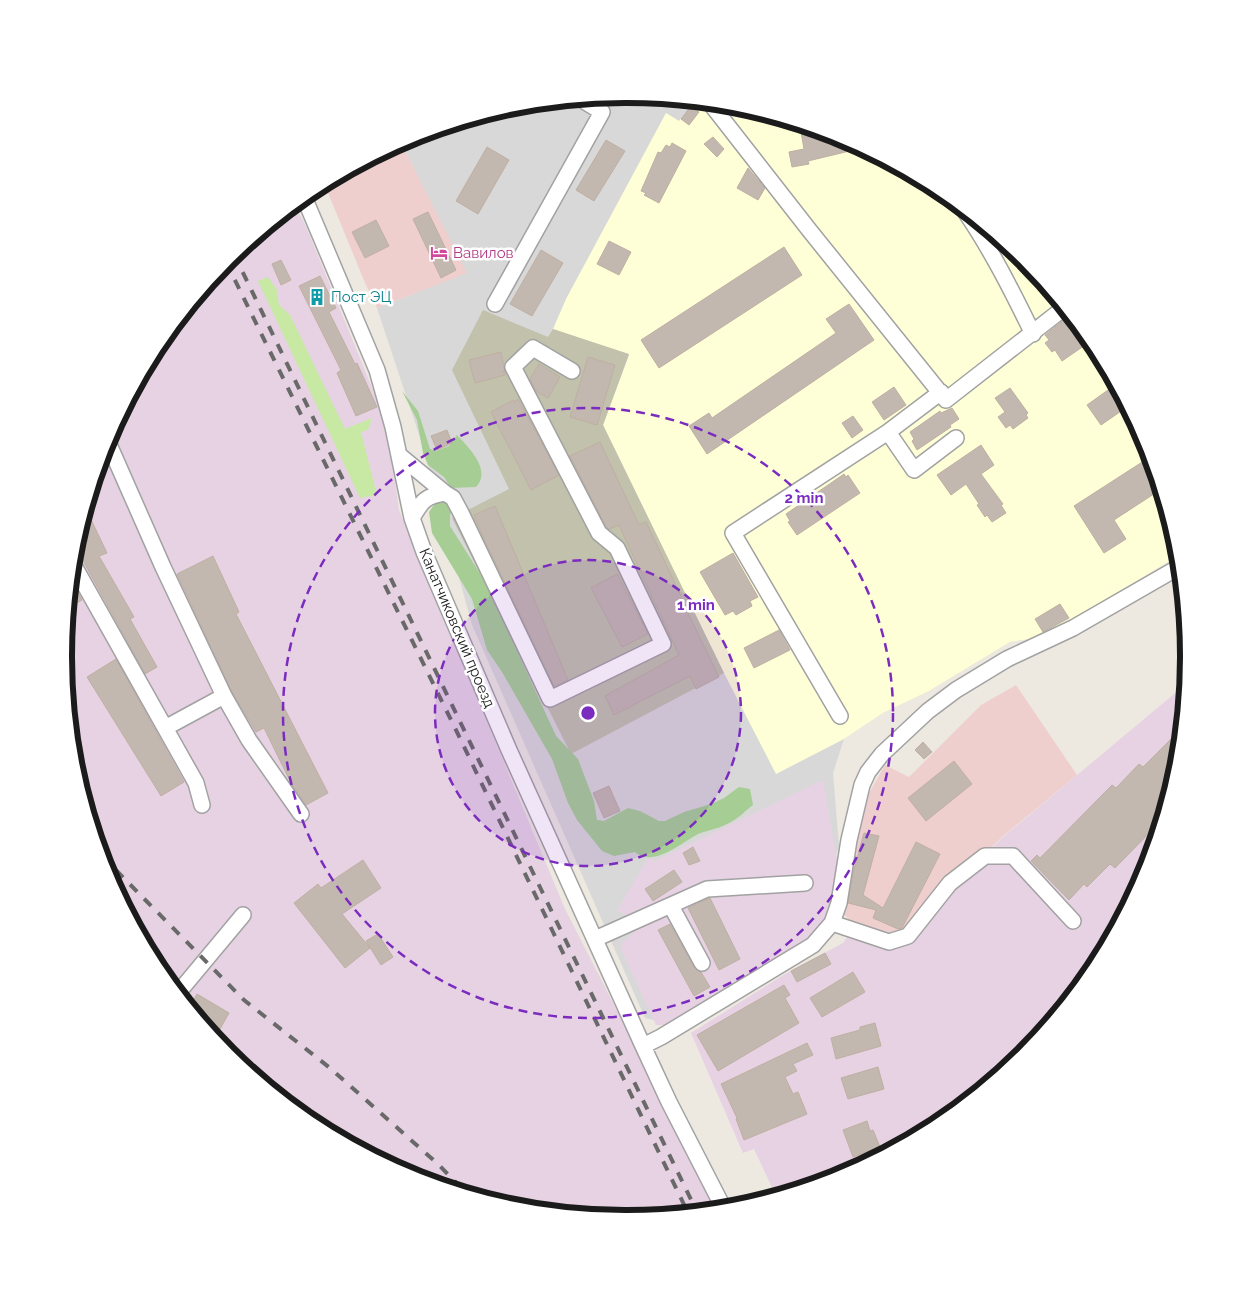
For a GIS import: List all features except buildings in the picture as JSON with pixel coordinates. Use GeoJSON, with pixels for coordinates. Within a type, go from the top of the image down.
{"type":"FeatureCollection","features":[{"type":"Feature","properties":{"kind":"street"},"geometry":{"type":"LineString","coordinates":[[495,304],[602,112],[589,104]]}},
{"type":"Feature","properties":{"kind":"street"},"geometry":{"type":"LineString","coordinates":[[721,112],[810,231],[946,400],[1059,312]]}},
{"type":"Feature","properties":{"kind":"street","name":"Канатчиковский проезд"},"geometry":{"type":"LineString","coordinates":[[307,204],[377,370],[393,427],[412,518],[458,635],[643,1046],[669,1102],[720,1201]]}},
{"type":"Feature","properties":{"kind":"street"},"geometry":{"type":"LineString","coordinates":[[977,229],[1009,284],[1033,334]]}},
{"type":"Feature","properties":{"kind":"street"},"geometry":{"type":"LineString","coordinates":[[399,455],[453,498],[550,699],[663,644],[617,548],[599,533],[513,367],[534,348],[572,371]]}},
{"type":"Feature","properties":{"kind":"street"},"geometry":{"type":"LineString","coordinates":[[840,716],[733,533],[888,432],[941,392]]}},
{"type":"Feature","properties":{"kind":"street"},"geometry":{"type":"LineString","coordinates":[[888,432],[914,470],[956,438]]}},
{"type":"Feature","properties":{"kind":"street"},"geometry":{"type":"LineString","coordinates":[[112,452],[163,567],[224,696],[249,740],[302,814]]}},
{"type":"Feature","properties":{"kind":"street"},"geometry":{"type":"LineString","coordinates":[[412,518],[421,502],[431,495],[445,493]]}},
{"type":"Feature","properties":{"kind":"street"},"geometry":{"type":"LineString","coordinates":[[643,1046],[661,1038],[813,945],[832,923],[839,903],[849,840],[862,785],[868,772],[882,754],[928,710],[956,690],[1007,659],[1073,628],[1173,571]]}},
{"type":"Feature","properties":{"kind":"street"},"geometry":{"type":"LineString","coordinates":[[79,574],[196,783],[202,805]]}},
{"type":"Feature","properties":{"kind":"street"},"geometry":{"type":"LineString","coordinates":[[165,728],[224,696]]}},
{"type":"Feature","properties":{"kind":"street"},"geometry":{"type":"LineString","coordinates":[[832,923],[889,942],[908,936],[950,883],[985,856],[1013,856],[1073,921]]}},
{"type":"Feature","properties":{"kind":"street"},"geometry":{"type":"LineString","coordinates":[[594,939],[707,889],[805,883]]}},
{"type":"Feature","properties":{"kind":"street"},"geometry":{"type":"LineString","coordinates":[[670,906],[702,962]]}},
{"type":"Feature","properties":{"kind":"street"},"geometry":{"type":"LineString","coordinates":[[182,987],[243,914]]}},
{"type":"Feature","properties":{"kind":"shaded area"},"geometry":{"type":"Polygon","coordinates":[[[590,104],[662,104],[698,108],[734,114],[804,132],[871,160],[934,196],[991,240],[1017,265],[1065,320],[1105,380],[1137,445],[1161,513],[1171,560],[1043,637],[1010,642],[929,691],[883,713],[844,739],[833,773],[839,846],[817,911],[663,1022],[645,1018],[472,625],[424,450],[377,308],[466,273],[404,149],[414,145],[448,132],[483,122],[518,114],[590,104]]]}},
{"type":"Feature","properties":{"kind":"shaded area"},"geometry":{"type":"Polygon","coordinates":[[[690,107],[734,114],[804,132],[871,160],[903,177],[934,196],[991,240],[1042,292],[1065,320],[1105,380],[1137,445],[1150,479],[1161,513],[1171,560],[1043,637],[1010,642],[929,691],[883,713],[844,739],[776,774],[724,673],[603,425],[629,355],[553,329],[566,299],[666,113],[679,121],[690,107]]]}},
{"type":"Feature","properties":{"kind":"shaded area"},"geometry":{"type":"Polygon","coordinates":[[[404,149],[467,273],[377,308],[327,190],[349,177],[404,149]]]}},
{"type":"Feature","properties":{"kind":"shaded area"},"geometry":{"type":"Polygon","coordinates":[[[297,211],[305,224],[387,424],[399,510],[565,909],[715,1202],[662,1209],[626,1210],[590,1209],[518,1199],[448,1181],[381,1153],[349,1136],[318,1117],[261,1073],[210,1021],[166,964],[130,901],[115,868],[91,800],[77,729],[74,693],[72,656],[77,584],[91,513],[115,445],[130,412],[166,349],[210,292],[235,265],[261,240],[297,211]]]}},
{"type":"Feature","properties":{"kind":"shaded area"},"geometry":{"type":"Polygon","coordinates":[[[483,310],[548,337],[553,329],[629,354],[603,425],[724,673],[571,754],[452,518],[509,489],[452,370],[483,310]]]}},
{"type":"Feature","properties":{"kind":"shaded area"},"geometry":{"type":"Polygon","coordinates":[[[1016,685],[1077,775],[1002,837],[902,935],[856,925],[843,914],[864,802],[885,765],[909,777],[981,705],[1016,685]]]}},
{"type":"Feature","properties":{"kind":"shaded area"},"geometry":{"type":"Polygon","coordinates":[[[1178,691],[1175,729],[1169,764],[1161,800],[1150,834],[1122,901],[1105,933],[1065,993],[1042,1021],[991,1073],[934,1117],[871,1153],[838,1168],[773,1190],[754,1149],[743,1153],[691,1033],[785,974],[843,943],[856,925],[902,935],[1003,837],[1178,691]]]}},
{"type":"Feature","properties":{"kind":"shaded area"},"geometry":{"type":"Polygon","coordinates":[[[823,780],[839,870],[828,917],[816,934],[666,1025],[656,1025],[622,951],[621,944],[636,930],[629,916],[617,911],[648,858],[655,861],[823,780]]]}},
{"type":"Feature","properties":{"kind":"green space"},"geometry":{"type":"Polygon","coordinates":[[[268,277],[277,290],[279,305],[290,315],[345,429],[372,418],[368,430],[361,432],[377,495],[360,498],[258,281],[268,277]]]}},
{"type":"Feature","properties":{"kind":"green space"},"geometry":{"type":"Polygon","coordinates":[[[402,391],[418,411],[430,449],[436,451],[449,446],[457,435],[473,453],[477,459],[481,474],[476,487],[451,488],[444,477],[428,465],[423,453],[417,420],[402,391]]]}},
{"type":"Feature","properties":{"kind":"green space"},"geometry":{"type":"Polygon","coordinates":[[[443,498],[456,510],[450,514],[450,526],[486,583],[556,736],[578,759],[594,801],[597,820],[604,821],[628,808],[640,811],[659,821],[665,821],[684,812],[711,804],[724,798],[739,787],[750,789],[753,805],[727,824],[698,834],[658,856],[642,856],[635,852],[614,856],[602,851],[577,820],[568,803],[552,759],[502,672],[487,650],[472,599],[432,533],[429,512],[443,498]]]}},
{"type":"Feature","properties":{"kind":"railway"},"geometry":{"type":"LineString","coordinates":[[238,262],[694,1205]]}},
{"type":"Feature","properties":{"kind":"railway"},"geometry":{"type":"LineString","coordinates":[[230,270],[455,728],[685,1206]]}},
{"type":"Feature","properties":{"kind":"railway"},"geometry":{"type":"LineString","coordinates":[[116,870],[244,1000],[330,1068],[439,1165],[457,1184]]}},
{"type":"Feature","properties":{"kind":"place","name":"Вавилов"},"geometry":{"type":"Point","coordinates":[439,253]}},
{"type":"Feature","properties":{"kind":"place","name":"Пост ЭЦ"},"geometry":{"type":"Point","coordinates":[317,297]}}]}
